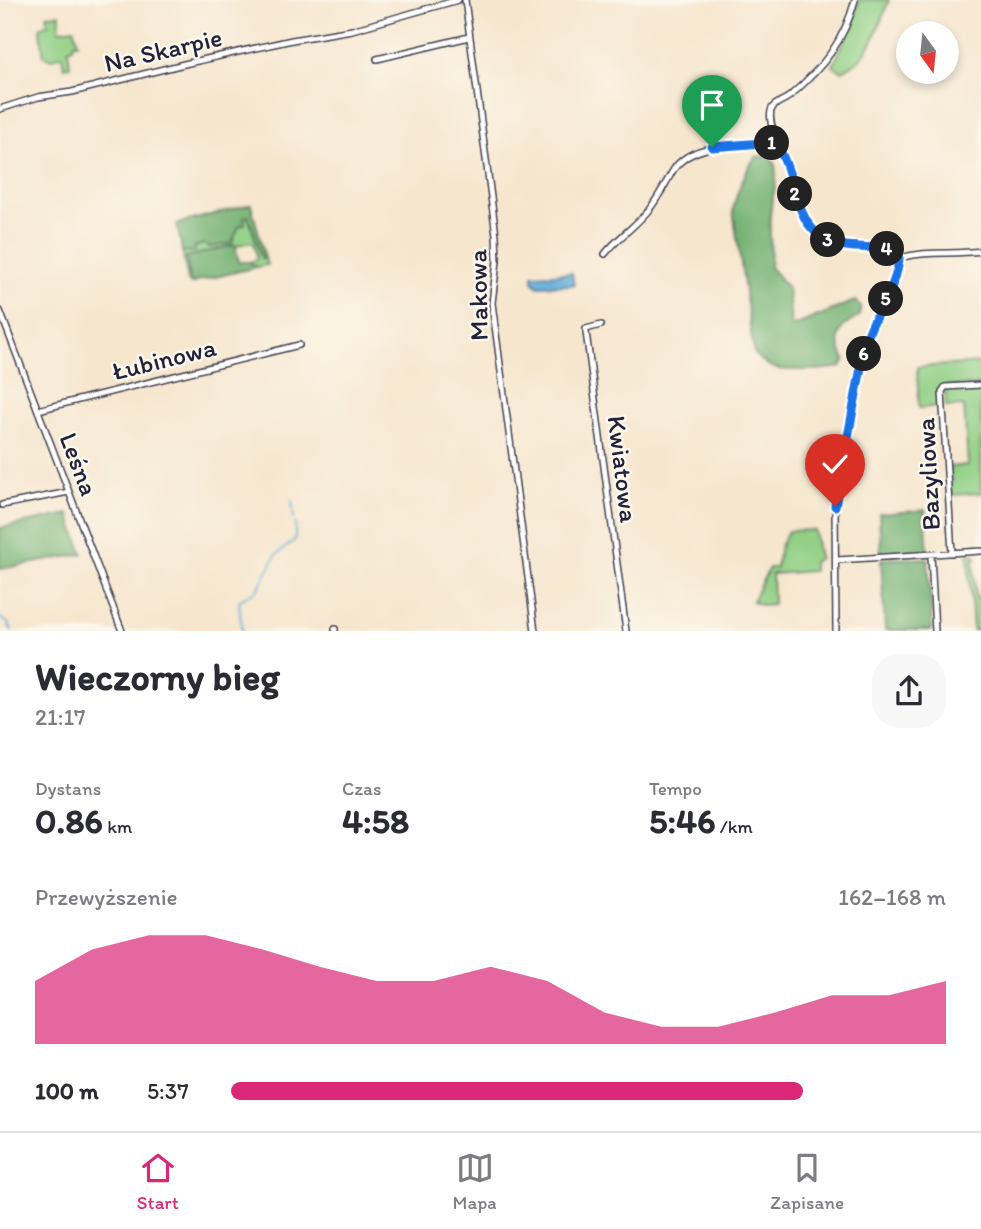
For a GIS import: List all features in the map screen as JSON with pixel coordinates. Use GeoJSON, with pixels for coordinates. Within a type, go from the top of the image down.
{"type":"FeatureCollection","features":[{"type":"Feature","properties":{"kind":"street","name":"Na Skarpie"},"geometry":{"type":"LineString","coordinates":[[0,109],[38,97],[184,64],[292,40],[352,30],[458,0]]}},
{"type":"Feature","properties":{"kind":"street","name":"Makowa"},"geometry":{"type":"LineString","coordinates":[[465,0],[496,234],[497,261],[492,303],[535,631]]}},
{"type":"Feature","properties":{"kind":"street"},"geometry":{"type":"LineString","coordinates":[[855,0],[848,25],[830,57],[788,97],[773,106],[771,121],[800,210],[815,232],[847,246],[890,249],[899,258]]}},
{"type":"Feature","properties":{"kind":"street"},"geometry":{"type":"LineString","coordinates":[[377,59],[469,37]]}},
{"type":"Feature","properties":{"kind":"street"},"geometry":{"type":"LineString","coordinates":[[605,254],[649,210],[674,168],[682,160],[701,149],[776,142]]}},
{"type":"Feature","properties":{"kind":"street"},"geometry":{"type":"LineString","coordinates":[[899,258],[920,253],[957,254],[981,251]]}},
{"type":"Feature","properties":{"kind":"street"},"geometry":{"type":"LineString","coordinates":[[836,631],[837,560],[834,517],[837,493],[866,341],[897,272],[899,258]]}},
{"type":"Feature","properties":{"kind":"street","name":"Leśna"},"geometry":{"type":"LineString","coordinates":[[0,311],[122,631]]}},
{"type":"Feature","properties":{"kind":"street","name":"Kwiatowa"},"geometry":{"type":"LineString","coordinates":[[601,325],[586,329],[586,332],[625,631]]}},
{"type":"Feature","properties":{"kind":"street","name":"Łubinowa"},"geometry":{"type":"LineString","coordinates":[[38,410],[299,345]]}},
{"type":"Feature","properties":{"kind":"street","name":"Bazyliowa"},"geometry":{"type":"LineString","coordinates":[[952,553],[942,392],[945,387],[981,385]]}},
{"type":"Feature","properties":{"kind":"street"},"geometry":{"type":"LineString","coordinates":[[2,505],[69,492]]}},
{"type":"Feature","properties":{"kind":"street"},"geometry":{"type":"LineString","coordinates":[[837,560],[981,551]]}},
{"type":"Feature","properties":{"kind":"street"},"geometry":{"type":"LineString","coordinates":[[931,555],[935,631]]}},
{"type":"Feature","properties":{"kind":"green space"},"geometry":{"type":"Polygon","coordinates":[[[859,0],[889,0],[873,41],[860,58],[842,71],[833,66],[854,20],[859,0]]]}},
{"type":"Feature","properties":{"kind":"green space"},"geometry":{"type":"Polygon","coordinates":[[[60,14],[59,30],[74,28],[78,43],[68,49],[70,66],[64,67],[62,55],[51,59],[44,56],[40,29],[48,24],[47,15],[60,14]]]}},
{"type":"Feature","properties":{"kind":"green space"},"geometry":{"type":"Polygon","coordinates":[[[765,156],[774,161],[776,169],[770,216],[770,267],[788,288],[791,327],[855,301],[861,307],[859,316],[841,330],[840,347],[845,360],[841,367],[778,369],[767,365],[754,353],[733,210],[739,188],[751,163],[755,157],[765,156]]]}},
{"type":"Feature","properties":{"kind":"green space"},"geometry":{"type":"Polygon","coordinates":[[[251,204],[265,258],[262,259],[248,216],[244,218],[245,224],[239,226],[232,243],[208,247],[204,244],[195,246],[195,251],[182,251],[177,224],[251,204]]]}},
{"type":"Feature","properties":{"kind":"green space"},"geometry":{"type":"Polygon","coordinates":[[[248,216],[262,259],[265,258],[267,265],[256,267],[249,262],[257,257],[251,242],[236,248],[234,245],[186,257],[190,280],[194,283],[191,284],[188,281],[182,251],[204,244],[208,247],[226,242],[243,218],[248,216]]]}},
{"type":"Feature","properties":{"kind":"green space"},"geometry":{"type":"Polygon","coordinates":[[[235,245],[239,262],[249,262],[256,267],[191,283],[186,257],[235,245]]]}},
{"type":"Feature","properties":{"kind":"green space"},"geometry":{"type":"Polygon","coordinates":[[[981,363],[981,384],[944,386],[939,389],[940,406],[919,408],[917,367],[981,363]]]}},
{"type":"Feature","properties":{"kind":"green space"},"geometry":{"type":"Polygon","coordinates":[[[981,387],[981,493],[952,495],[950,467],[968,465],[964,406],[946,407],[945,391],[947,388],[981,387]]]}},
{"type":"Feature","properties":{"kind":"green space"},"geometry":{"type":"Polygon","coordinates":[[[925,510],[928,552],[881,555],[879,514],[925,510]]]}},
{"type":"Feature","properties":{"kind":"green space"},"geometry":{"type":"Polygon","coordinates":[[[69,514],[83,554],[0,569],[0,528],[69,514]]]}},
{"type":"Feature","properties":{"kind":"green space"},"geometry":{"type":"Polygon","coordinates":[[[814,530],[819,558],[813,562],[813,571],[772,574],[773,604],[761,605],[752,601],[769,568],[776,568],[780,546],[788,531],[814,530]]]}},
{"type":"Feature","properties":{"kind":"green space"},"geometry":{"type":"Polygon","coordinates":[[[968,554],[974,554],[976,559],[973,560],[976,599],[979,599],[981,604],[981,630],[973,630],[968,554]]]}},
{"type":"Feature","properties":{"kind":"green space"},"geometry":{"type":"Polygon","coordinates":[[[928,558],[932,630],[885,630],[881,559],[928,558]]]}},
{"type":"Feature","properties":{"kind":"water"},"geometry":{"type":"Polygon","coordinates":[[[572,273],[574,285],[538,286],[533,281],[533,275],[572,273]]]}},
{"type":"Feature","properties":{"kind":"waterway"},"geometry":{"type":"LineString","coordinates":[[292,500],[294,519]]}},
{"type":"Feature","properties":{"kind":"waterway"},"geometry":{"type":"LineString","coordinates":[[242,631],[239,601],[258,589],[276,555],[295,540],[295,524]]}},
{"type":"Feature","properties":{"kind":"waterway"},"geometry":{"type":"LineString","coordinates":[[0,618],[8,623],[12,631]]}},
{"type":"Feature","properties":{"kind":"route"},"geometry":{"type":"LineString","coordinates":[[712,147],[776,142],[800,210],[815,232],[847,246],[890,249],[899,258],[888,297],[869,330],[866,341],[835,506]]}}]}
